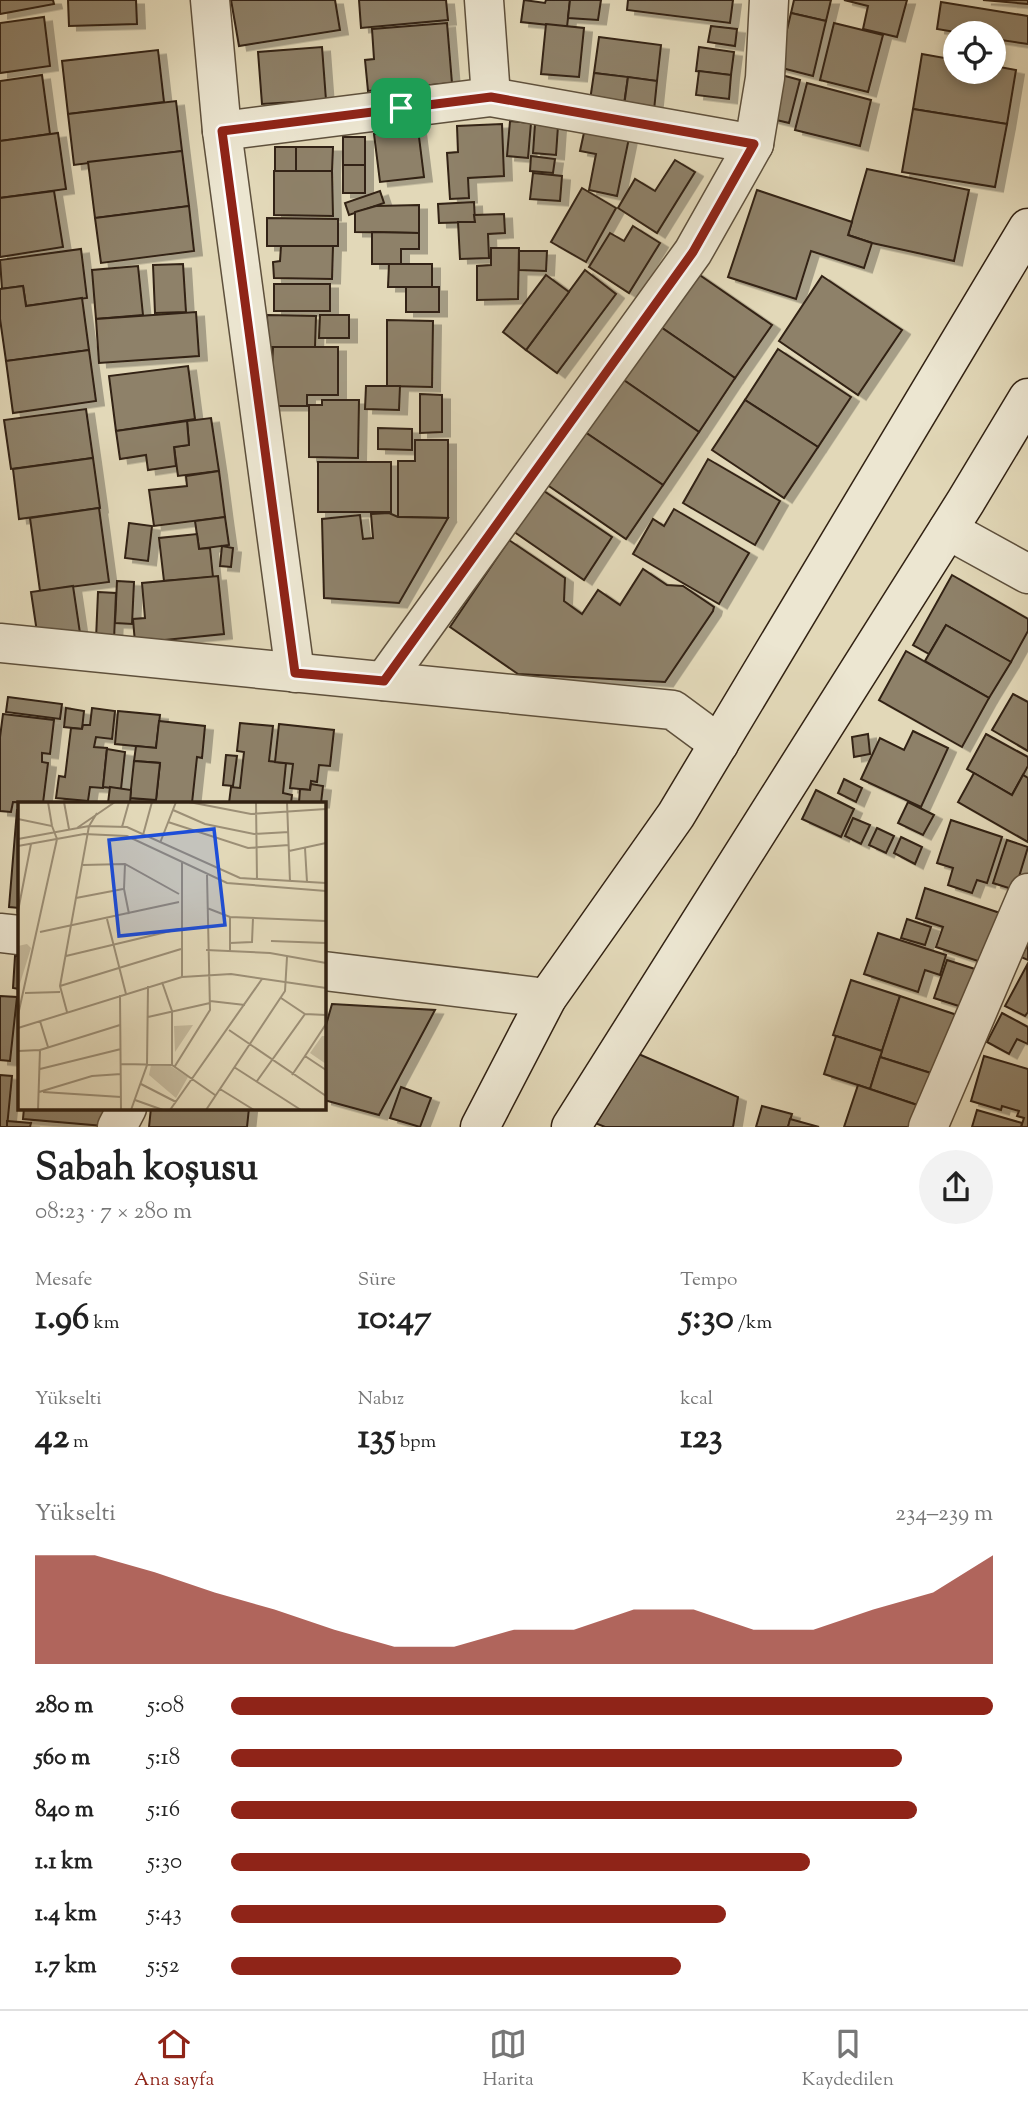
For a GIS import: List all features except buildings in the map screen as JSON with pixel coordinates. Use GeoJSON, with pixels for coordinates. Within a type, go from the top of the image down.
{"type":"FeatureCollection","features":[{"type":"Feature","properties":{"kind":"street"},"geometry":{"type":"LineString","coordinates":[[210,0],[222,131],[295,673]]}},
{"type":"Feature","properties":{"kind":"street"},"geometry":{"type":"LineString","coordinates":[[484,0],[491,97]]}},
{"type":"Feature","properties":{"kind":"street"},"geometry":{"type":"LineString","coordinates":[[384,681],[693,252],[754,144],[765,78],[769,0]]}},
{"type":"Feature","properties":{"kind":"street"},"geometry":{"type":"LineString","coordinates":[[222,131],[491,97],[754,144]]}},
{"type":"Feature","properties":{"kind":"street"},"geometry":{"type":"LineString","coordinates":[[480,1127],[547,998],[676,815],[1028,229]]}},
{"type":"Feature","properties":{"kind":"street"},"geometry":{"type":"LineString","coordinates":[[571,1127],[1028,398]]}},
{"type":"Feature","properties":{"kind":"street"},"geometry":{"type":"LineString","coordinates":[[947,530],[1028,574]]}},
{"type":"Feature","properties":{"kind":"street"},"geometry":{"type":"LineString","coordinates":[[1,633],[295,673],[673,710],[719,744]]}},
{"type":"Feature","properties":{"kind":"street"},"geometry":{"type":"LineString","coordinates":[[928,1127],[1028,893]]}},
{"type":"Feature","properties":{"kind":"street"},"geometry":{"type":"LineString","coordinates":[[0,933],[18,935]]}},
{"type":"Feature","properties":{"kind":"street"},"geometry":{"type":"LineString","coordinates":[[326,971],[547,998]]}},
{"type":"Feature","properties":{"kind":"street"},"geometry":{"type":"LineString","coordinates":[[117,1127],[126,1110]]}},
{"type":"Feature","properties":{"kind":"route"},"geometry":{"type":"LineString","coordinates":[[491,97],[754,144],[693,252],[384,681],[295,673],[222,131],[401,108],[491,97]]}}]}
